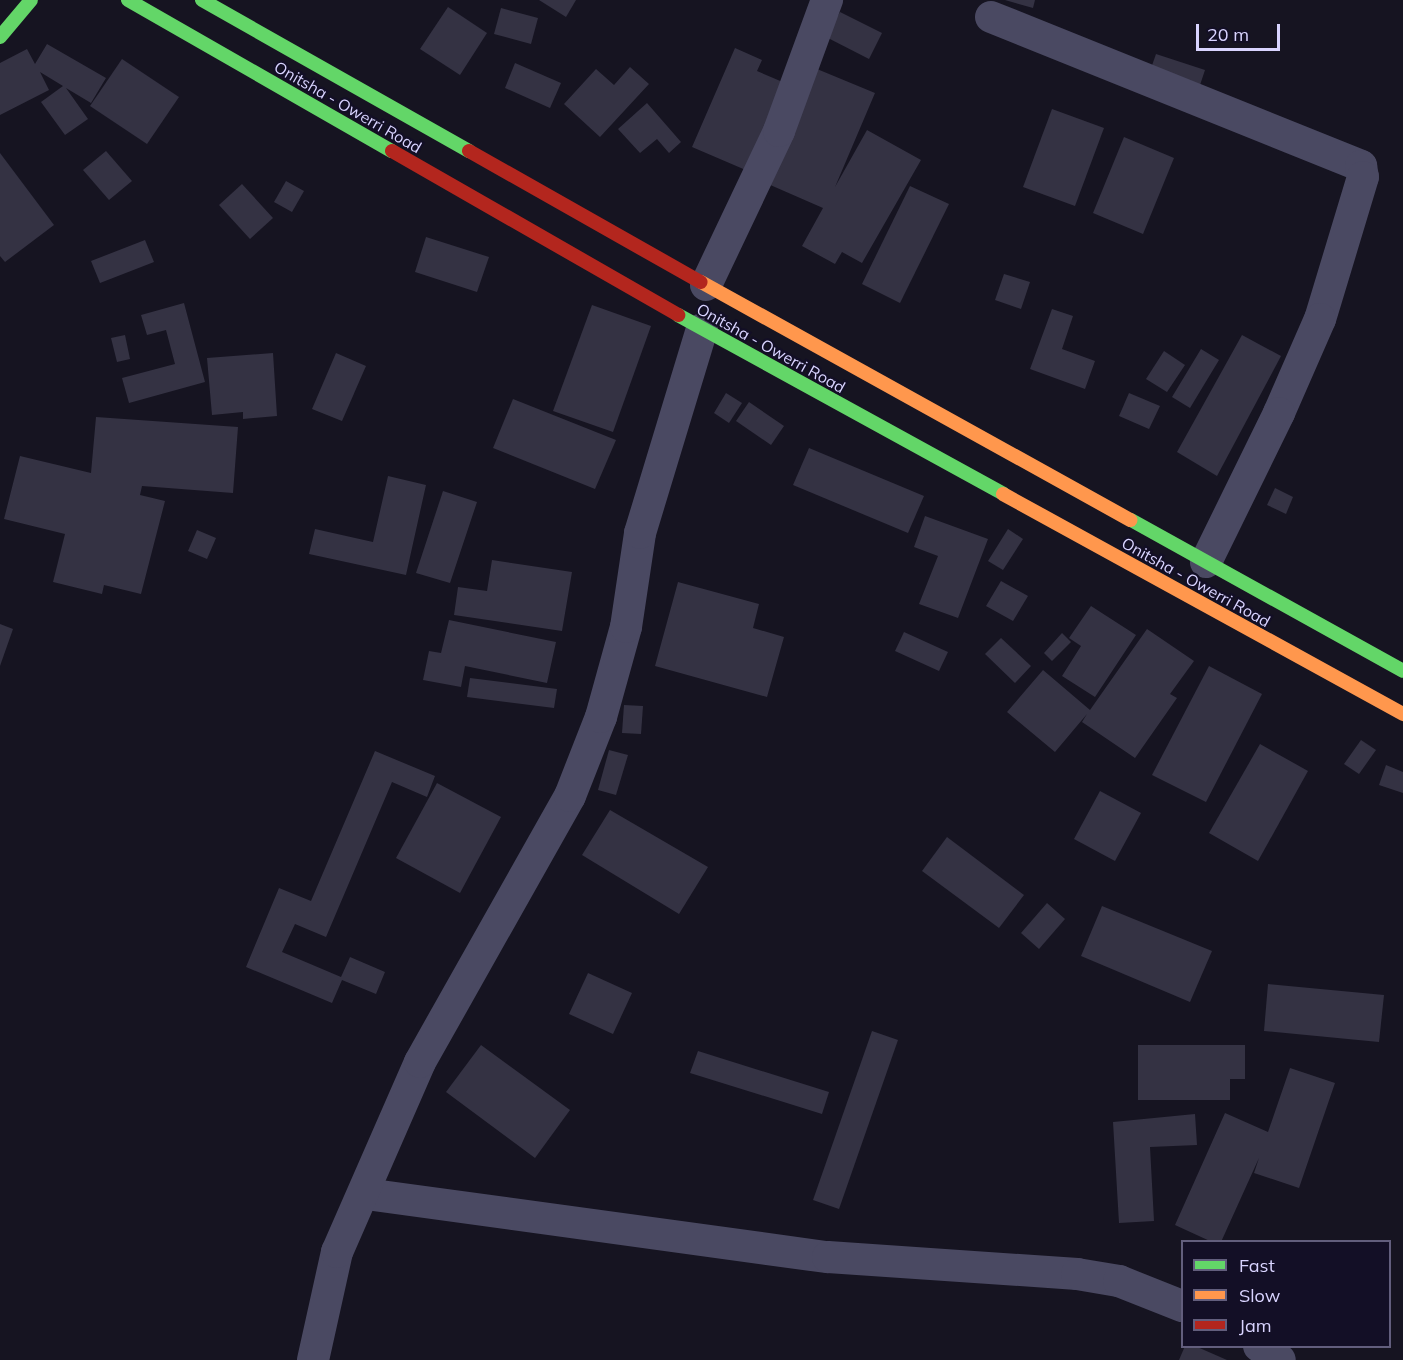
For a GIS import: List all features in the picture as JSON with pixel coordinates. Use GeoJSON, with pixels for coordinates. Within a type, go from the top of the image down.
{"type":"FeatureCollection","features":[{"type":"Feature","properties":{"kind":"main road"},"geometry":{"type":"LineString","coordinates":[[0,37],[30,0]]}},
{"type":"Feature","properties":{"kind":"main road","name":"Onitsha - Owerri Road"},"geometry":{"type":"LineString","coordinates":[[128,0],[702,329],[1403,714]]}},
{"type":"Feature","properties":{"kind":"main road","name":"Onitsha - Owerri Road"},"geometry":{"type":"LineString","coordinates":[[202,0],[706,285],[1403,671]]}},
{"type":"Feature","properties":{"kind":"street"},"geometry":{"type":"LineString","coordinates":[[706,285],[778,131],[827,0]]}},
{"type":"Feature","properties":{"kind":"street"},"geometry":{"type":"LineString","coordinates":[[991,17],[1361,166],[1363,177],[1320,319],[1279,413],[1206,562]]}},
{"type":"Feature","properties":{"kind":"street"},"geometry":{"type":"LineString","coordinates":[[313,1360],[337,1252],[366,1194],[420,1062],[570,796],[601,717],[626,627],[640,533],[702,329]]}},
{"type":"Feature","properties":{"kind":"street"},"geometry":{"type":"LineString","coordinates":[[366,1194],[828,1257],[1077,1274],[1119,1281],[1181,1306]]}},
{"type":"Feature","properties":{"kind":"street"},"geometry":{"type":"LineString","coordinates":[[1260,1348],[1280,1360]]}},
{"type":"Feature","properties":{"kind":"building"},"geometry":{"type":"Polygon","coordinates":[[[539,0],[576,0],[566,17],[539,0]]]}},
{"type":"Feature","properties":{"kind":"building"},"geometry":{"type":"Polygon","coordinates":[[[1005,0],[1035,0],[1033,8],[1005,0]]]}},
{"type":"Feature","properties":{"kind":"building"},"geometry":{"type":"Polygon","coordinates":[[[448,7],[487,33],[460,75],[420,49],[448,7]]]}},
{"type":"Feature","properties":{"kind":"building"},"geometry":{"type":"Polygon","coordinates":[[[501,8],[538,18],[531,44],[494,34],[501,8]]]}},
{"type":"Feature","properties":{"kind":"building"},"geometry":{"type":"Polygon","coordinates":[[[840,12],[882,33],[869,59],[826,37],[840,12]]]}},
{"type":"Feature","properties":{"kind":"building"},"geometry":{"type":"Polygon","coordinates":[[[47,44],[106,78],[91,103],[66,88],[88,119],[65,135],[41,102],[63,86],[40,72],[49,90],[0,115],[0,63],[27,49],[35,64],[47,44]]]}},
{"type":"Feature","properties":{"kind":"building"},"geometry":{"type":"Polygon","coordinates":[[[735,48],[762,60],[757,71],[785,83],[748,171],[692,147],[735,48]]]}},
{"type":"Feature","properties":{"kind":"building"},"geometry":{"type":"Polygon","coordinates":[[[1156,54],[1205,70],[1198,91],[1149,74],[1156,54]]]}},
{"type":"Feature","properties":{"kind":"building"},"geometry":{"type":"Polygon","coordinates":[[[122,59],[179,97],[147,144],[90,106],[122,59]]]}},
{"type":"Feature","properties":{"kind":"building"},"geometry":{"type":"Polygon","coordinates":[[[515,63],[561,83],[550,108],[505,88],[515,63]]]}},
{"type":"Feature","properties":{"kind":"building"},"geometry":{"type":"Polygon","coordinates":[[[630,67],[649,84],[600,137],[564,104],[596,69],[614,85],[630,67]]]}},
{"type":"Feature","properties":{"kind":"building"},"geometry":{"type":"Polygon","coordinates":[[[817,69],[875,93],[835,187],[867,130],[921,160],[862,263],[842,252],[835,264],[802,246],[823,208],[768,184],[817,69]]]}},
{"type":"Feature","properties":{"kind":"building"},"geometry":{"type":"Polygon","coordinates":[[[647,103],[681,142],[669,153],[657,139],[640,153],[618,129],[647,103]]]}},
{"type":"Feature","properties":{"kind":"building"},"geometry":{"type":"Polygon","coordinates":[[[1052,109],[1104,128],[1075,206],[1023,187],[1052,109]]]}},
{"type":"Feature","properties":{"kind":"building"},"geometry":{"type":"Polygon","coordinates":[[[1124,137],[1174,158],[1143,234],[1093,213],[1124,137]]]}},
{"type":"Feature","properties":{"kind":"building"},"geometry":{"type":"Polygon","coordinates":[[[106,151],[132,181],[109,200],[83,170],[106,151]]]}},
{"type":"Feature","properties":{"kind":"building"},"geometry":{"type":"Polygon","coordinates":[[[0,153],[54,225],[5,262],[0,256],[0,153]]]}},
{"type":"Feature","properties":{"kind":"building"},"geometry":{"type":"Polygon","coordinates":[[[286,181],[304,191],[292,212],[274,202],[286,181]]]}},
{"type":"Feature","properties":{"kind":"building"},"geometry":{"type":"Polygon","coordinates":[[[242,184],[273,218],[250,239],[219,205],[242,184]]]}},
{"type":"Feature","properties":{"kind":"building"},"geometry":{"type":"Polygon","coordinates":[[[910,186],[949,204],[900,303],[862,284],[910,186]]]}},
{"type":"Feature","properties":{"kind":"building"},"geometry":{"type":"Polygon","coordinates":[[[426,237],[489,257],[477,292],[415,272],[426,237]]]}},
{"type":"Feature","properties":{"kind":"building"},"geometry":{"type":"Polygon","coordinates":[[[145,240],[154,262],[100,283],[91,261],[145,240]]]}},
{"type":"Feature","properties":{"kind":"building"},"geometry":{"type":"Polygon","coordinates":[[[1004,274],[1030,282],[1021,309],[995,300],[1004,274]]]}},
{"type":"Feature","properties":{"kind":"building"},"geometry":{"type":"Polygon","coordinates":[[[184,303],[205,382],[129,403],[122,378],[175,364],[166,330],[147,335],[141,315],[184,303]]]}},
{"type":"Feature","properties":{"kind":"building"},"geometry":{"type":"Polygon","coordinates":[[[592,305],[651,326],[613,432],[553,411],[592,305]]]}},
{"type":"Feature","properties":{"kind":"building"},"geometry":{"type":"Polygon","coordinates":[[[1052,309],[1073,316],[1062,349],[1095,361],[1085,389],[1030,369],[1052,309]]]}},
{"type":"Feature","properties":{"kind":"building"},"geometry":{"type":"Polygon","coordinates":[[[125,335],[130,359],[117,362],[111,338],[125,335]]]}},
{"type":"Feature","properties":{"kind":"building"},"geometry":{"type":"Polygon","coordinates":[[[1242,335],[1281,356],[1217,476],[1177,452],[1242,335]]]}},
{"type":"Feature","properties":{"kind":"building"},"geometry":{"type":"Polygon","coordinates":[[[1201,349],[1219,360],[1190,408],[1172,397],[1201,349]]]}},
{"type":"Feature","properties":{"kind":"building"},"geometry":{"type":"Polygon","coordinates":[[[1164,351],[1185,365],[1167,392],[1146,379],[1164,351]]]}},
{"type":"Feature","properties":{"kind":"building"},"geometry":{"type":"Polygon","coordinates":[[[273,353],[277,416],[243,419],[243,412],[212,415],[207,358],[273,353]]]}},
{"type":"Feature","properties":{"kind":"building"},"geometry":{"type":"Polygon","coordinates":[[[336,353],[366,366],[342,421],[312,409],[336,353]]]}},
{"type":"Feature","properties":{"kind":"building"},"geometry":{"type":"Polygon","coordinates":[[[726,393],[742,403],[729,423],[714,413],[726,393]]]}},
{"type":"Feature","properties":{"kind":"building"},"geometry":{"type":"Polygon","coordinates":[[[1129,393],[1160,406],[1149,429],[1119,416],[1129,393]]]}},
{"type":"Feature","properties":{"kind":"building"},"geometry":{"type":"Polygon","coordinates":[[[513,399],[616,440],[595,489],[493,448],[513,399]]]}},
{"type":"Feature","properties":{"kind":"building"},"geometry":{"type":"Polygon","coordinates":[[[749,402],[784,426],[771,445],[736,421],[749,402]]]}},
{"type":"Feature","properties":{"kind":"building"},"geometry":{"type":"Polygon","coordinates":[[[96,417],[238,427],[233,493],[142,486],[140,495],[165,501],[141,594],[104,585],[102,594],[53,582],[65,534],[4,519],[20,456],[91,473],[96,417]]]}},
{"type":"Feature","properties":{"kind":"building"},"geometry":{"type":"Polygon","coordinates":[[[809,448],[924,496],[908,533],[793,485],[809,448]]]}},
{"type":"Feature","properties":{"kind":"building"},"geometry":{"type":"Polygon","coordinates":[[[388,476],[426,485],[406,575],[309,554],[315,529],[373,542],[388,476]]]}},
{"type":"Feature","properties":{"kind":"building"},"geometry":{"type":"Polygon","coordinates":[[[1275,488],[1293,497],[1286,514],[1267,505],[1275,488]]]}},
{"type":"Feature","properties":{"kind":"building"},"geometry":{"type":"Polygon","coordinates":[[[443,491],[477,502],[450,583],[416,573],[443,491]]]}},
{"type":"Feature","properties":{"kind":"building"},"geometry":{"type":"Polygon","coordinates":[[[925,516],[988,539],[958,618],[919,604],[938,556],[914,547],[925,516]]]}},
{"type":"Feature","properties":{"kind":"building"},"geometry":{"type":"Polygon","coordinates":[[[1008,529],[1023,539],[1003,570],[988,561],[1008,529]]]}},
{"type":"Feature","properties":{"kind":"building"},"geometry":{"type":"Polygon","coordinates":[[[197,530],[216,538],[207,559],[188,551],[197,530]]]}},
{"type":"Feature","properties":{"kind":"building"},"geometry":{"type":"Polygon","coordinates":[[[492,560],[572,572],[562,631],[454,615],[458,587],[487,591],[492,560]]]}},
{"type":"Feature","properties":{"kind":"building"},"geometry":{"type":"Polygon","coordinates":[[[1001,581],[1028,596],[1013,621],[986,606],[1001,581]]]}},
{"type":"Feature","properties":{"kind":"building"},"geometry":{"type":"Polygon","coordinates":[[[678,582],[759,604],[753,628],[784,637],[767,697],[655,666],[678,582]]]}},
{"type":"Feature","properties":{"kind":"building"},"geometry":{"type":"Polygon","coordinates":[[[1091,606],[1136,635],[1095,697],[1062,676],[1081,646],[1069,638],[1091,606]]]}},
{"type":"Feature","properties":{"kind":"building"},"geometry":{"type":"Polygon","coordinates":[[[449,620],[556,642],[547,683],[465,666],[461,687],[423,680],[429,651],[441,653],[449,620]]]}},
{"type":"Feature","properties":{"kind":"building"},"geometry":{"type":"Polygon","coordinates":[[[0,624],[13,629],[0,666],[0,624]]]}},
{"type":"Feature","properties":{"kind":"building"},"geometry":{"type":"Polygon","coordinates":[[[1147,629],[1194,661],[1170,694],[1177,698],[1135,758],[1082,722],[1087,714],[1055,752],[1007,712],[1043,670],[1090,710],[1147,629]]]}},
{"type":"Feature","properties":{"kind":"building"},"geometry":{"type":"Polygon","coordinates":[[[904,632],[948,652],[939,671],[895,651],[904,632]]]}},
{"type":"Feature","properties":{"kind":"building"},"geometry":{"type":"Polygon","coordinates":[[[1062,633],[1071,642],[1052,661],[1044,653],[1062,633]]]}},
{"type":"Feature","properties":{"kind":"building"},"geometry":{"type":"Polygon","coordinates":[[[1001,638],[1031,666],[1015,683],[985,654],[1001,638]]]}},
{"type":"Feature","properties":{"kind":"building"},"geometry":{"type":"Polygon","coordinates":[[[1209,666],[1262,694],[1206,802],[1152,775],[1209,666]]]}},
{"type":"Feature","properties":{"kind":"building"},"geometry":{"type":"Polygon","coordinates":[[[470,678],[557,689],[554,708],[467,697],[470,678]]]}},
{"type":"Feature","properties":{"kind":"building"},"geometry":{"type":"Polygon","coordinates":[[[624,705],[643,706],[641,734],[622,733],[624,705]]]}},
{"type":"Feature","properties":{"kind":"building"},"geometry":{"type":"Polygon","coordinates":[[[1361,740],[1376,750],[1359,774],[1344,764],[1361,740]]]}},
{"type":"Feature","properties":{"kind":"building"},"geometry":{"type":"Polygon","coordinates":[[[1260,744],[1308,771],[1258,861],[1209,833],[1260,744]]]}},
{"type":"Feature","properties":{"kind":"building"},"geometry":{"type":"Polygon","coordinates":[[[609,750],[628,755],[616,795],[598,790],[609,750]]]}},
{"type":"Feature","properties":{"kind":"building"},"geometry":{"type":"Polygon","coordinates":[[[375,751],[435,776],[427,797],[392,782],[326,937],[295,924],[282,952],[341,977],[350,957],[385,972],[376,994],[342,980],[332,1003],[246,967],[279,888],[311,901],[375,751]]]}},
{"type":"Feature","properties":{"kind":"building"},"geometry":{"type":"Polygon","coordinates":[[[1386,765],[1403,772],[1403,793],[1379,785],[1386,765]]]}},
{"type":"Feature","properties":{"kind":"building"},"geometry":{"type":"Polygon","coordinates":[[[437,783],[501,817],[460,893],[396,858],[437,783]]]}},
{"type":"Feature","properties":{"kind":"building"},"geometry":{"type":"Polygon","coordinates":[[[1100,791],[1141,813],[1115,861],[1074,839],[1100,791]]]}},
{"type":"Feature","properties":{"kind":"building"},"geometry":{"type":"Polygon","coordinates":[[[610,810],[708,867],[679,914],[582,855],[610,810]]]}},
{"type":"Feature","properties":{"kind":"building"},"geometry":{"type":"Polygon","coordinates":[[[947,837],[1024,895],[999,928],[922,871],[947,837]]]}},
{"type":"Feature","properties":{"kind":"building"},"geometry":{"type":"Polygon","coordinates":[[[1047,903],[1065,919],[1039,949],[1021,933],[1047,903]]]}},
{"type":"Feature","properties":{"kind":"building"},"geometry":{"type":"Polygon","coordinates":[[[1102,906],[1212,951],[1190,1002],[1081,956],[1102,906]]]}},
{"type":"Feature","properties":{"kind":"building"},"geometry":{"type":"Polygon","coordinates":[[[588,973],[632,993],[613,1034],[569,1014],[588,973]]]}},
{"type":"Feature","properties":{"kind":"building"},"geometry":{"type":"Polygon","coordinates":[[[1268,984],[1384,995],[1379,1042],[1264,1031],[1268,984]]]}},
{"type":"Feature","properties":{"kind":"building"},"geometry":{"type":"Polygon","coordinates":[[[872,1031],[898,1040],[839,1209],[813,1200],[872,1031]]]}},
{"type":"Feature","properties":{"kind":"building"},"geometry":{"type":"Polygon","coordinates":[[[481,1045],[570,1110],[535,1158],[446,1092],[481,1045]]]}},
{"type":"Feature","properties":{"kind":"building"},"geometry":{"type":"Polygon","coordinates":[[[1138,1045],[1245,1045],[1245,1079],[1230,1079],[1230,1100],[1138,1100],[1138,1045]]]}},
{"type":"Feature","properties":{"kind":"building"},"geometry":{"type":"Polygon","coordinates":[[[698,1051],[829,1092],[822,1114],[690,1073],[698,1051]]]}},
{"type":"Feature","properties":{"kind":"building"},"geometry":{"type":"Polygon","coordinates":[[[1290,1068],[1335,1083],[1299,1188],[1254,1173],[1259,1158],[1222,1240],[1208,1240],[1175,1225],[1225,1113],[1268,1132],[1290,1068]]]}},
{"type":"Feature","properties":{"kind":"building"},"geometry":{"type":"Polygon","coordinates":[[[1195,1114],[1197,1145],[1150,1147],[1154,1221],[1119,1223],[1113,1122],[1195,1114]]]}},
{"type":"Feature","properties":{"kind":"building"},"geometry":{"type":"Polygon","coordinates":[[[1184,1348],[1200,1348],[1227,1360],[1179,1360],[1184,1348]]]}},
{"type":"Feature","properties":{"kind":"traffic: fast"},"geometry":{"type":"LineString","coordinates":[[0,37],[31,0]]}},
{"type":"Feature","properties":{"kind":"traffic: fast"},"geometry":{"type":"LineString","coordinates":[[128,0],[392,151]]}},
{"type":"Feature","properties":{"kind":"traffic: fast"},"geometry":{"type":"LineString","coordinates":[[202,0],[469,151]]}},
{"type":"Feature","properties":{"kind":"traffic: fast"},"geometry":{"type":"LineString","coordinates":[[678,315],[1003,494]]}},
{"type":"Feature","properties":{"kind":"traffic: fast"},"geometry":{"type":"LineString","coordinates":[[1131,520],[1403,671]]}},
{"type":"Feature","properties":{"kind":"traffic: slow"},"geometry":{"type":"LineString","coordinates":[[701,282],[1131,520]]}},
{"type":"Feature","properties":{"kind":"traffic: slow"},"geometry":{"type":"LineString","coordinates":[[1003,494],[1403,714]]}},
{"type":"Feature","properties":{"kind":"traffic: jam"},"geometry":{"type":"LineString","coordinates":[[392,151],[678,315]]}},
{"type":"Feature","properties":{"kind":"traffic: jam"},"geometry":{"type":"LineString","coordinates":[[469,151],[701,282]]}}]}
